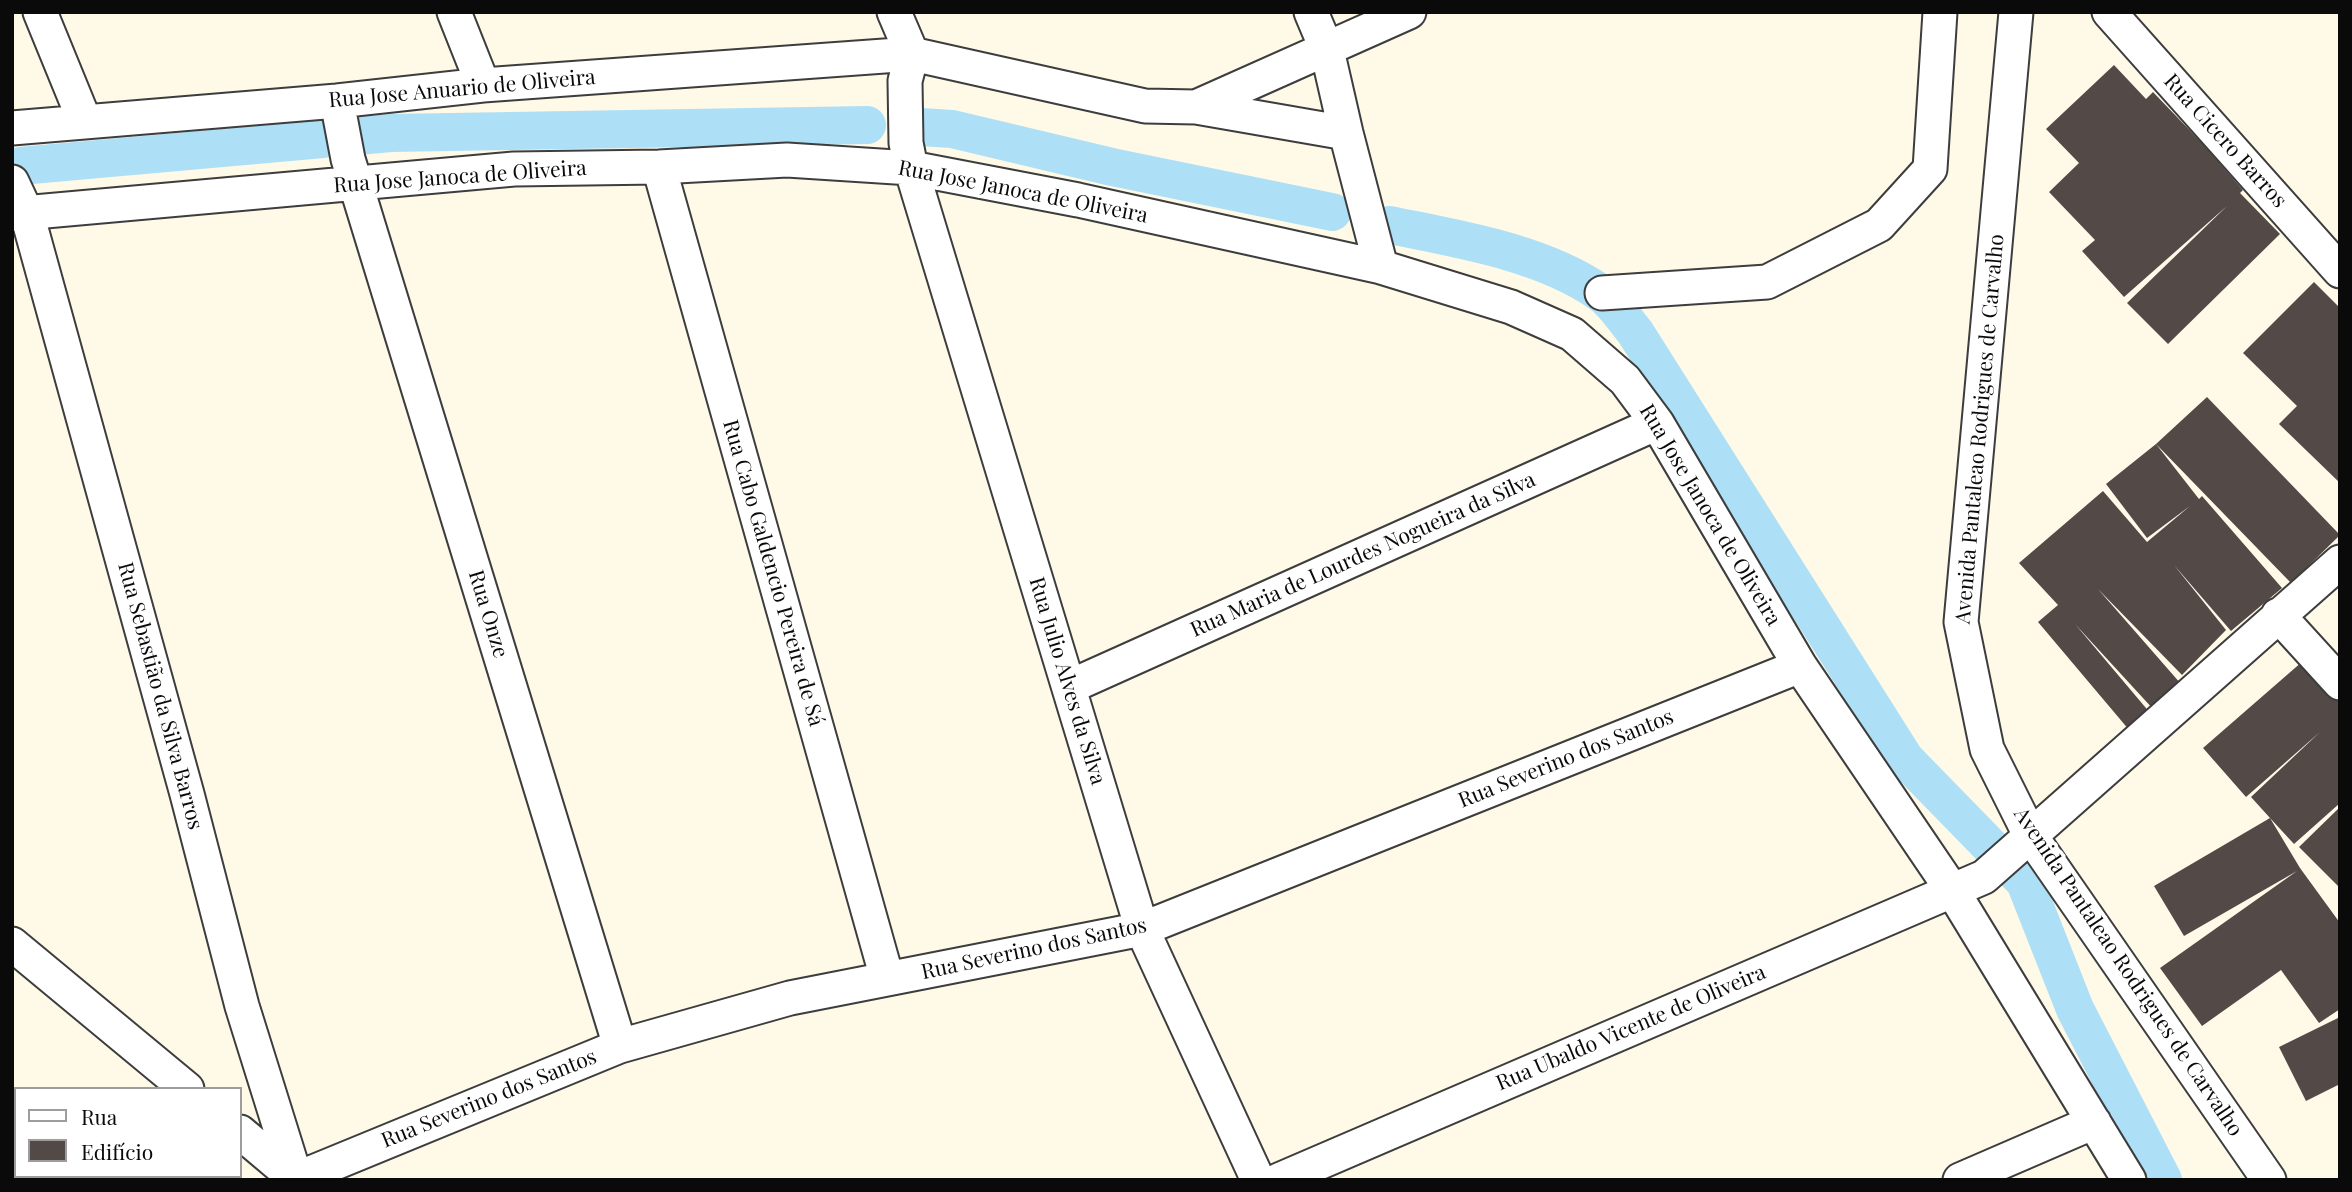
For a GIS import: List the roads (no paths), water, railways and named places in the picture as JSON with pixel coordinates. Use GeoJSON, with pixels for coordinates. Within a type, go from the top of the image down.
{"type":"FeatureCollection","features":[{"type":"Feature","properties":{"kind":"street"},"geometry":{"type":"LineString","coordinates":[[40,12],[85,122]]}},
{"type":"Feature","properties":{"kind":"street"},"geometry":{"type":"LineString","coordinates":[[454,12],[483,85]]}},
{"type":"Feature","properties":{"kind":"street"},"geometry":{"type":"LineString","coordinates":[[894,12],[909,68]]}},
{"type":"Feature","properties":{"kind":"street"},"geometry":{"type":"LineString","coordinates":[[1311,12],[1327,50],[1381,267]]}},
{"type":"Feature","properties":{"kind":"street"},"geometry":{"type":"LineString","coordinates":[[1196,107],[1409,12]]}},
{"type":"Feature","properties":{"kind":"street"},"geometry":{"type":"LineString","coordinates":[[1602,293],[1767,282],[1879,225],[1930,169],[1940,12]]}},
{"type":"Feature","properties":{"kind":"street","name":"Avenida Pantaleao Rodrigues de Carvalho"},"geometry":{"type":"LineString","coordinates":[[2016,12],[1961,622],[1987,749],[2025,839],[2269,1180]]}},
{"type":"Feature","properties":{"kind":"street","name":"Rua Cicero Barros"},"geometry":{"type":"LineString","coordinates":[[2109,12],[2340,271]]}},
{"type":"Feature","properties":{"kind":"street","name":"Rua Jose Anuario de Oliveira"},"geometry":{"type":"LineString","coordinates":[[12,128],[338,109],[483,85],[909,68],[1144,106],[1196,107],[1349,145]]}},
{"type":"Feature","properties":{"kind":"street","name":"Rua Julio Alves da Silva"},"geometry":{"type":"LineString","coordinates":[[909,68],[908,156],[1142,929],[1258,1180]]}},
{"type":"Feature","properties":{"kind":"street","name":"Rua Onze"},"geometry":{"type":"LineString","coordinates":[[338,109],[352,171],[620,1046]]}},
{"type":"Feature","properties":{"kind":"street","name":"Rua Jose Janoca de Oliveira"},"geometry":{"type":"LineString","coordinates":[[19,214],[352,171],[659,167],[908,156],[1078,200],[1381,267],[1511,307],[1572,334],[1625,380],[1657,422],[1800,666]]}},
{"type":"Feature","properties":{"kind":"street","name":"Rua Cabo Galdencio Pereira de Sá"},"geometry":{"type":"LineString","coordinates":[[659,167],[887,978]]}},
{"type":"Feature","properties":{"kind":"street","name":"Rua Sebastião da Silva Barros"},"geometry":{"type":"LineString","coordinates":[[12,182],[19,214],[180,767],[242,1006],[296,1179]]}},
{"type":"Feature","properties":{"kind":"street","name":"Rua Maria de Lourdes Nogueira da Silva"},"geometry":{"type":"LineString","coordinates":[[1069,687],[1657,422]]}},
{"type":"Feature","properties":{"kind":"street"},"geometry":{"type":"LineString","coordinates":[[2025,839],[2340,562]]}},
{"type":"Feature","properties":{"kind":"street"},"geometry":{"type":"LineString","coordinates":[[2278,615],[2340,682]]}},
{"type":"Feature","properties":{"kind":"street"},"geometry":{"type":"LineString","coordinates":[[1800,666],[1952,890],[2129,1180]]}},
{"type":"Feature","properties":{"kind":"street","name":"Rua Severino dos Santos"},"geometry":{"type":"LineString","coordinates":[[296,1179],[620,1046],[790,998],[1142,929],[1800,666]]}},
{"type":"Feature","properties":{"kind":"street","name":"Rua Ubaldo Vicente de Oliveira"},"geometry":{"type":"LineString","coordinates":[[1279,1180],[1984,877],[2025,839]]}},
{"type":"Feature","properties":{"kind":"street"},"geometry":{"type":"LineString","coordinates":[[12,944],[185,1087]]}},
{"type":"Feature","properties":{"kind":"street"},"geometry":{"type":"LineString","coordinates":[[1961,1180],[2094,1122]]}},
{"type":"Feature","properties":{"kind":"street"},"geometry":{"type":"LineString","coordinates":[[242,1134],[296,1179]]}},
{"type":"Feature","properties":{"kind":"waterway"},"geometry":{"type":"LineString","coordinates":[[357,136],[391,133],[867,125]]}},
{"type":"Feature","properties":{"kind":"waterway"},"geometry":{"type":"LineString","coordinates":[[921,127],[952,129],[1112,167],[1332,212]]}},
{"type":"Feature","properties":{"kind":"waterway"},"geometry":{"type":"LineString","coordinates":[[20,166],[323,139]]}},
{"type":"Feature","properties":{"kind":"waterway"},"geometry":{"type":"LineString","coordinates":[[1390,225],[1525,257],[1576,278],[1599,292],[1618,310],[1635,332],[1905,759],[2025,882],[2075,1009],[2163,1180]]}}]}
